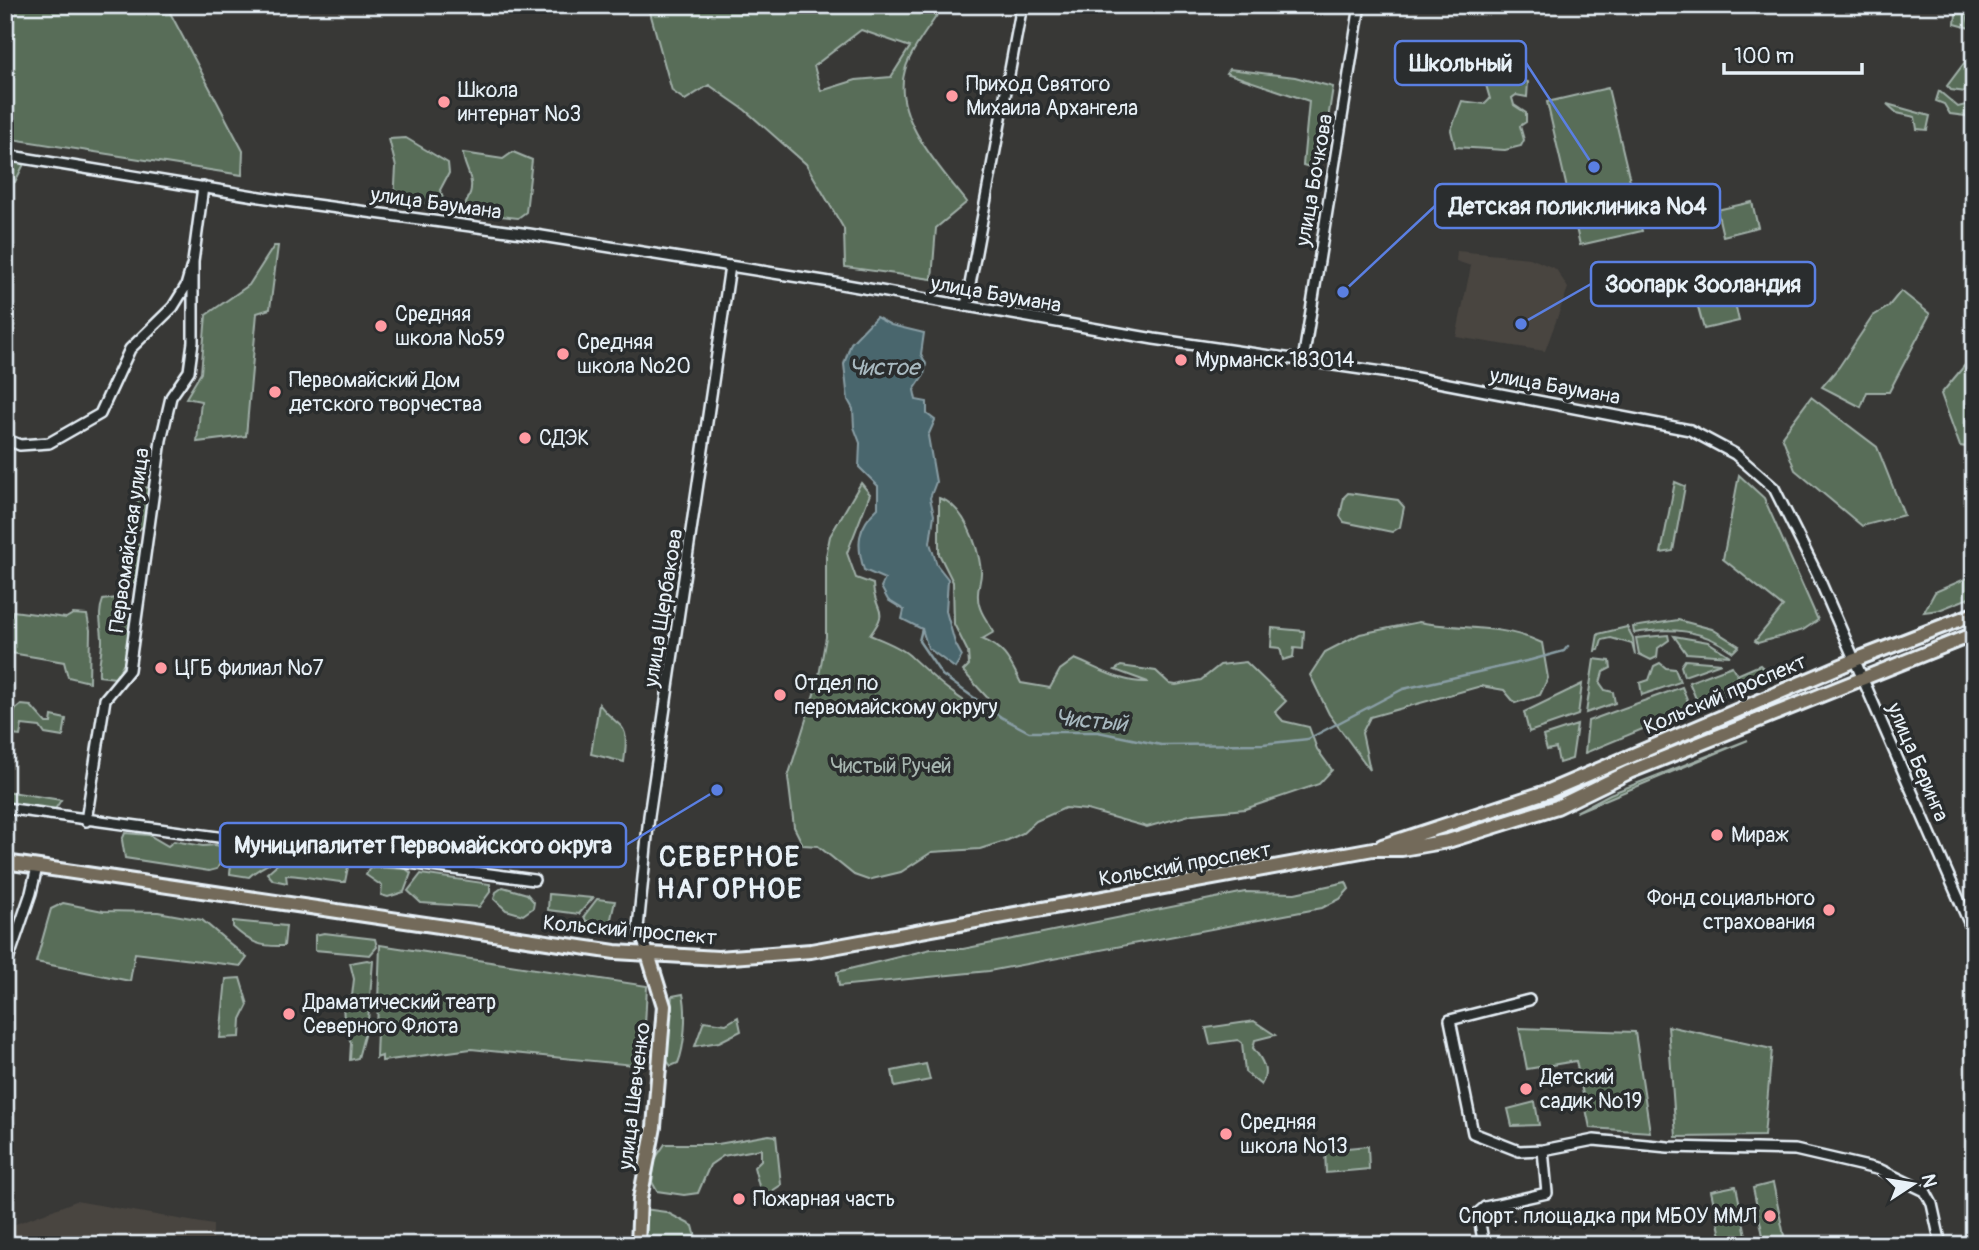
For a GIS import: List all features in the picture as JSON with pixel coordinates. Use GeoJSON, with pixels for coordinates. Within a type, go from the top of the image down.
{"type":"FeatureCollection","features":[{"type":"Feature","properties":{"kind":"main road","name":"Кольский проспект"},"geometry":{"type":"LineString","coordinates":[[5,862],[443,929],[648,954],[718,958],[811,951],[1373,849],[1549,791],[1855,660],[1974,614]]}},
{"type":"Feature","properties":{"kind":"main road","name":"Кольский проспект"},"geometry":{"type":"LineString","coordinates":[[1373,849],[1402,849],[1448,841],[1557,807],[1629,772],[1974,634]]}},
{"type":"Feature","properties":{"kind":"main road"},"geometry":{"type":"LineString","coordinates":[[1445,826],[1440,835],[1448,841]]}},
{"type":"Feature","properties":{"kind":"main road","name":"улица Шевченко"},"geometry":{"type":"LineString","coordinates":[[638,1245],[640,1199],[656,1113],[664,1006],[648,954]]}},
{"type":"Feature","properties":{"kind":"street"},"geometry":{"type":"LineString","coordinates":[[966,306],[1022,5]]}},
{"type":"Feature","properties":{"kind":"street","name":"улица Бочкова"},"geometry":{"type":"LineString","coordinates":[[1303,361],[1360,5]]}},
{"type":"Feature","properties":{"kind":"street","name":"улица Баумана"},"geometry":{"type":"LineString","coordinates":[[5,155],[730,266],[1396,374],[1668,424],[1714,441],[1735,454],[1774,488],[1864,680]]}},
{"type":"Feature","properties":{"kind":"street"},"geometry":{"type":"LineString","coordinates":[[5,439],[20,445],[48,443],[87,424],[100,414],[130,349],[173,307],[186,286],[193,262],[203,187]]}},
{"type":"Feature","properties":{"kind":"street","name":"Первомайская улица"},"geometry":{"type":"LineString","coordinates":[[86,821],[105,699],[129,670],[161,440],[171,397],[189,371],[193,342],[193,262]]}},
{"type":"Feature","properties":{"kind":"street","name":"улица Щербакова"},"geometry":{"type":"LineString","coordinates":[[648,954],[638,928],[649,816],[730,266]]}},
{"type":"Feature","properties":{"kind":"street","name":"улица Беринга"},"geometry":{"type":"LineString","coordinates":[[1864,680],[1942,866],[1974,934]]}},
{"type":"Feature","properties":{"kind":"street"},"geometry":{"type":"LineString","coordinates":[[5,808],[534,880]]}},
{"type":"Feature","properties":{"kind":"street"},"geometry":{"type":"LineString","coordinates":[[5,969],[32,893],[37,867]]}},
{"type":"Feature","properties":{"kind":"street"},"geometry":{"type":"LineString","coordinates":[[1529,1000],[1450,1020],[1473,1133],[1519,1151],[1543,1150],[1594,1140],[1668,1147],[1795,1150],[1881,1171],[1925,1191],[1932,1204],[1941,1245]]}},
{"type":"Feature","properties":{"kind":"street"},"geometry":{"type":"LineString","coordinates":[[1484,1245],[1478,1213],[1485,1207],[1547,1193],[1543,1150]]}},
{"type":"Feature","properties":{"kind":"shaded area"},"geometry":{"type":"Polygon","coordinates":[[[1457,251],[1530,258],[1556,269],[1568,288],[1545,351],[1456,337],[1471,266],[1456,261],[1457,251]]]}},
{"type":"Feature","properties":{"kind":"shaded area"},"geometry":{"type":"Polygon","coordinates":[[[76,1201],[213,1225],[213,1245],[5,1245],[5,1228],[76,1201]]]}},
{"type":"Feature","properties":{"kind":"green space"},"geometry":{"type":"Polygon","coordinates":[[[5,5],[166,5],[243,151],[242,175],[5,138],[5,5]]]}},
{"type":"Feature","properties":{"kind":"green space"},"geometry":{"type":"Polygon","coordinates":[[[648,5],[944,5],[912,54],[905,70],[903,88],[905,105],[921,141],[967,202],[936,228],[932,279],[845,267],[844,229],[806,164],[745,110],[709,85],[685,100],[672,91],[648,5]],[[861,30],[814,66],[821,91],[856,80],[891,77],[910,47],[861,30]]]}},
{"type":"Feature","properties":{"kind":"green space"},"geometry":{"type":"Polygon","coordinates":[[[1957,5],[1974,5],[1974,15],[1968,18],[1970,28],[1955,24],[1957,5]]]}},
{"type":"Feature","properties":{"kind":"green space"},"geometry":{"type":"Polygon","coordinates":[[[1968,58],[1974,60],[1974,93],[1951,90],[1947,86],[1968,58]]]}},
{"type":"Feature","properties":{"kind":"green space"},"geometry":{"type":"Polygon","coordinates":[[[1483,60],[1528,82],[1527,97],[1516,95],[1512,98],[1514,105],[1526,113],[1526,122],[1520,126],[1524,140],[1521,146],[1505,150],[1455,147],[1451,130],[1462,101],[1485,104],[1490,99],[1486,85],[1467,74],[1471,67],[1483,60]]]}},
{"type":"Feature","properties":{"kind":"green space"},"geometry":{"type":"Polygon","coordinates":[[[1229,69],[1295,77],[1333,87],[1324,145],[1316,169],[1303,165],[1309,101],[1226,73],[1229,69]]]}},
{"type":"Feature","properties":{"kind":"green space"},"geometry":{"type":"Polygon","coordinates":[[[1608,88],[1642,231],[1580,245],[1547,102],[1608,88]]]}},
{"type":"Feature","properties":{"kind":"green space"},"geometry":{"type":"Polygon","coordinates":[[[1939,91],[1958,107],[1974,103],[1974,117],[1950,114],[1944,104],[1936,101],[1939,91]]]}},
{"type":"Feature","properties":{"kind":"green space"},"geometry":{"type":"Polygon","coordinates":[[[1887,104],[1930,116],[1927,130],[1917,129],[1915,117],[1897,113],[1887,104]]]}},
{"type":"Feature","properties":{"kind":"green space"},"geometry":{"type":"Polygon","coordinates":[[[406,138],[448,163],[449,173],[440,190],[445,204],[441,208],[424,203],[394,202],[396,167],[389,139],[406,138]]]}},
{"type":"Feature","properties":{"kind":"green space"},"geometry":{"type":"Polygon","coordinates":[[[513,152],[532,160],[526,212],[518,218],[467,212],[465,205],[471,182],[463,153],[503,159],[513,152]]]}},
{"type":"Feature","properties":{"kind":"green space"},"geometry":{"type":"Polygon","coordinates":[[[5,160],[26,160],[15,182],[5,186],[5,160]]]}},
{"type":"Feature","properties":{"kind":"green space"},"geometry":{"type":"Polygon","coordinates":[[[1752,202],[1758,227],[1723,236],[1717,210],[1752,202]]]}},
{"type":"Feature","properties":{"kind":"green space"},"geometry":{"type":"Polygon","coordinates":[[[274,246],[278,246],[270,309],[257,313],[246,436],[197,442],[201,401],[186,398],[201,373],[206,315],[249,285],[274,246]]]}},
{"type":"Feature","properties":{"kind":"green space"},"geometry":{"type":"Polygon","coordinates":[[[1729,276],[1739,321],[1704,329],[1692,285],[1729,276]]]}},
{"type":"Feature","properties":{"kind":"green space"},"geometry":{"type":"Polygon","coordinates":[[[1901,291],[1930,314],[1889,392],[1867,392],[1861,407],[1822,387],[1839,367],[1873,316],[1888,307],[1901,291]]]}},
{"type":"Feature","properties":{"kind":"green space"},"geometry":{"type":"Polygon","coordinates":[[[1970,359],[1974,368],[1974,448],[1960,446],[1941,394],[1970,359]]]}},
{"type":"Feature","properties":{"kind":"green space"},"geometry":{"type":"Polygon","coordinates":[[[1811,397],[1877,447],[1904,515],[1862,526],[1795,470],[1782,436],[1811,397]]]}},
{"type":"Feature","properties":{"kind":"green space"},"geometry":{"type":"Polygon","coordinates":[[[1739,475],[1764,498],[1818,620],[1803,630],[1758,643],[1755,641],[1783,607],[1723,559],[1739,475]]]}},
{"type":"Feature","properties":{"kind":"green space"},"geometry":{"type":"Polygon","coordinates":[[[1675,482],[1685,486],[1673,551],[1661,553],[1675,482]]]}},
{"type":"Feature","properties":{"kind":"green space","name":"Чистый Ручей"},"geometry":{"type":"Polygon","coordinates":[[[861,483],[870,494],[847,553],[856,578],[873,584],[880,614],[870,635],[905,652],[946,688],[976,709],[988,715],[995,706],[963,671],[969,665],[968,652],[954,624],[953,582],[939,554],[939,498],[956,509],[977,550],[981,573],[978,602],[994,632],[982,639],[1002,652],[1021,683],[1050,688],[1060,670],[1075,659],[1110,675],[1138,682],[1148,682],[1115,670],[1121,666],[1156,671],[1170,684],[1176,685],[1201,680],[1220,665],[1246,662],[1286,701],[1275,712],[1283,721],[1309,727],[1317,749],[1332,770],[1319,784],[1245,809],[1193,814],[1147,827],[1087,810],[1065,808],[1036,821],[1023,833],[1008,840],[980,849],[932,852],[901,872],[868,880],[854,875],[818,846],[803,845],[794,827],[788,777],[818,681],[826,637],[826,556],[830,536],[861,483]]]}},
{"type":"Feature","properties":{"kind":"green space"},"geometry":{"type":"Polygon","coordinates":[[[141,484],[150,490],[146,524],[137,531],[134,522],[141,484]]]}},
{"type":"Feature","properties":{"kind":"green space"},"geometry":{"type":"Polygon","coordinates":[[[1348,493],[1398,500],[1404,507],[1400,527],[1392,532],[1344,522],[1340,516],[1344,497],[1348,493]]]}},
{"type":"Feature","properties":{"kind":"green space"},"geometry":{"type":"Polygon","coordinates":[[[130,541],[142,545],[137,583],[128,584],[130,541]]]}},
{"type":"Feature","properties":{"kind":"green space"},"geometry":{"type":"Polygon","coordinates":[[[1974,575],[1974,596],[1939,610],[1924,612],[1935,592],[1974,575]]]}},
{"type":"Feature","properties":{"kind":"green space"},"geometry":{"type":"Polygon","coordinates":[[[116,598],[131,620],[125,661],[115,678],[99,676],[99,672],[101,605],[103,600],[116,598]]]}},
{"type":"Feature","properties":{"kind":"green space"},"geometry":{"type":"Polygon","coordinates":[[[13,611],[66,618],[73,614],[87,615],[90,630],[89,682],[68,677],[64,662],[5,652],[6,635],[13,611]]]}},
{"type":"Feature","properties":{"kind":"green space"},"geometry":{"type":"Polygon","coordinates":[[[1678,620],[1712,629],[1739,646],[1733,652],[1710,638],[1674,630],[1634,633],[1633,627],[1678,620]]]}},
{"type":"Feature","properties":{"kind":"green space"},"geometry":{"type":"Polygon","coordinates":[[[1419,622],[1497,630],[1542,643],[1548,678],[1540,695],[1515,703],[1504,690],[1481,686],[1370,717],[1362,733],[1370,770],[1329,714],[1310,675],[1325,652],[1360,634],[1419,622]]]}},
{"type":"Feature","properties":{"kind":"green space"},"geometry":{"type":"Polygon","coordinates":[[[1627,627],[1633,638],[1635,655],[1632,644],[1611,638],[1602,640],[1599,650],[1595,651],[1598,634],[1627,627]]]}},
{"type":"Feature","properties":{"kind":"green space"},"geometry":{"type":"Polygon","coordinates":[[[1272,628],[1304,631],[1303,649],[1294,648],[1293,657],[1283,660],[1280,648],[1271,647],[1272,628]]]}},
{"type":"Feature","properties":{"kind":"green space"},"geometry":{"type":"Polygon","coordinates":[[[1668,635],[1669,640],[1658,648],[1657,657],[1651,660],[1639,654],[1636,638],[1668,635]]]}},
{"type":"Feature","properties":{"kind":"green space"},"geometry":{"type":"Polygon","coordinates":[[[1674,636],[1708,642],[1730,656],[1686,653],[1674,636]]]}},
{"type":"Feature","properties":{"kind":"green space"},"geometry":{"type":"Polygon","coordinates":[[[1594,659],[1610,661],[1611,668],[1603,672],[1600,683],[1605,690],[1613,692],[1615,703],[1586,713],[1594,659]]]}},
{"type":"Feature","properties":{"kind":"green space"},"geometry":{"type":"Polygon","coordinates":[[[1685,660],[1721,663],[1684,676],[1681,666],[1685,660]]]}},
{"type":"Feature","properties":{"kind":"green space"},"geometry":{"type":"Polygon","coordinates":[[[1660,663],[1666,668],[1675,669],[1680,682],[1642,695],[1640,683],[1649,680],[1654,666],[1660,663]]]}},
{"type":"Feature","properties":{"kind":"green space"},"geometry":{"type":"Polygon","coordinates":[[[1760,665],[1773,677],[1699,706],[1689,682],[1732,666],[1737,675],[1760,665]]]}},
{"type":"Feature","properties":{"kind":"green space"},"geometry":{"type":"Polygon","coordinates":[[[1582,684],[1578,715],[1529,732],[1524,712],[1582,684]]]}},
{"type":"Feature","properties":{"kind":"green space"},"geometry":{"type":"Polygon","coordinates":[[[1682,687],[1691,709],[1585,753],[1588,721],[1682,687]]]}},
{"type":"Feature","properties":{"kind":"green space"},"geometry":{"type":"Polygon","coordinates":[[[599,704],[625,732],[624,762],[591,754],[599,704]]]}},
{"type":"Feature","properties":{"kind":"green space"},"geometry":{"type":"Polygon","coordinates":[[[21,705],[31,706],[46,723],[51,723],[52,716],[66,719],[63,737],[45,734],[40,727],[22,725],[20,736],[12,735],[5,727],[5,720],[12,721],[15,710],[21,705]]]}},
{"type":"Feature","properties":{"kind":"green space"},"geometry":{"type":"Polygon","coordinates":[[[1577,725],[1572,759],[1559,763],[1556,748],[1547,750],[1543,736],[1577,725]]]}},
{"type":"Feature","properties":{"kind":"green space"},"geometry":{"type":"Polygon","coordinates":[[[1748,740],[1576,812],[1610,794],[1748,740]]]}},
{"type":"Feature","properties":{"kind":"green space"},"geometry":{"type":"Polygon","coordinates":[[[5,791],[61,800],[54,811],[5,802],[5,791]]]}},
{"type":"Feature","properties":{"kind":"green space"},"geometry":{"type":"Polygon","coordinates":[[[125,833],[149,835],[168,846],[174,841],[203,846],[216,845],[249,855],[268,852],[281,855],[249,877],[230,874],[231,864],[223,858],[217,869],[209,871],[125,858],[122,840],[125,833]]]}},
{"type":"Feature","properties":{"kind":"green space"},"geometry":{"type":"Polygon","coordinates":[[[290,853],[349,862],[345,882],[286,875],[287,883],[273,880],[267,873],[290,853]]]}},
{"type":"Feature","properties":{"kind":"green space"},"geometry":{"type":"Polygon","coordinates":[[[370,867],[406,869],[411,873],[404,892],[388,897],[381,895],[382,886],[366,875],[370,867]]]}},
{"type":"Feature","properties":{"kind":"green space"},"geometry":{"type":"Polygon","coordinates":[[[421,874],[490,884],[490,892],[479,907],[421,903],[408,891],[421,874]]]}},
{"type":"Feature","properties":{"kind":"green space"},"geometry":{"type":"Polygon","coordinates":[[[1346,882],[1349,889],[1340,899],[1322,908],[989,971],[839,986],[837,972],[931,949],[963,949],[1245,892],[1295,893],[1346,882]]]}},
{"type":"Feature","properties":{"kind":"green space"},"geometry":{"type":"Polygon","coordinates":[[[503,887],[527,894],[534,902],[533,908],[523,915],[506,910],[494,899],[496,892],[503,887]]]}},
{"type":"Feature","properties":{"kind":"green space"},"geometry":{"type":"Polygon","coordinates":[[[549,894],[593,898],[579,914],[548,910],[549,894]]]}},
{"type":"Feature","properties":{"kind":"green space"},"geometry":{"type":"Polygon","coordinates":[[[597,899],[615,901],[610,923],[586,921],[584,916],[597,899]]]}},
{"type":"Feature","properties":{"kind":"green space"},"geometry":{"type":"Polygon","coordinates":[[[63,903],[103,911],[158,912],[202,920],[247,958],[241,966],[135,953],[130,981],[36,962],[51,909],[63,903]]]}},
{"type":"Feature","properties":{"kind":"green space"},"geometry":{"type":"Polygon","coordinates":[[[233,921],[286,926],[284,946],[262,945],[251,940],[233,927],[233,921]]]}},
{"type":"Feature","properties":{"kind":"green space"},"geometry":{"type":"Polygon","coordinates":[[[324,933],[375,939],[377,947],[370,955],[315,950],[315,935],[324,933]]]}},
{"type":"Feature","properties":{"kind":"green space"},"geometry":{"type":"Polygon","coordinates":[[[380,945],[647,986],[643,1066],[471,1049],[382,1061],[382,1056],[376,1058],[380,945]]]}},
{"type":"Feature","properties":{"kind":"green space"},"geometry":{"type":"Polygon","coordinates":[[[373,961],[368,1021],[358,1058],[350,1060],[351,1043],[344,1023],[343,1002],[352,996],[354,979],[350,963],[373,961]]]}},
{"type":"Feature","properties":{"kind":"green space"},"geometry":{"type":"Polygon","coordinates":[[[240,978],[248,1005],[241,1019],[240,1037],[220,1038],[226,979],[240,978]]]}},
{"type":"Feature","properties":{"kind":"green space"},"geometry":{"type":"Polygon","coordinates":[[[683,994],[684,1039],[678,1063],[671,1066],[665,1058],[672,996],[683,994]]]}},
{"type":"Feature","properties":{"kind":"green space"},"geometry":{"type":"Polygon","coordinates":[[[738,1017],[741,1031],[719,1042],[695,1046],[704,1021],[726,1024],[738,1017]]]}},
{"type":"Feature","properties":{"kind":"green space"},"geometry":{"type":"Polygon","coordinates":[[[1254,1021],[1275,1035],[1255,1040],[1253,1048],[1265,1070],[1261,1085],[1245,1072],[1242,1043],[1238,1040],[1210,1044],[1206,1028],[1254,1021]]]}},
{"type":"Feature","properties":{"kind":"green space"},"geometry":{"type":"Polygon","coordinates":[[[1668,1026],[1772,1049],[1764,1136],[1676,1137],[1668,1026]]]}},
{"type":"Feature","properties":{"kind":"green space"},"geometry":{"type":"Polygon","coordinates":[[[1519,1028],[1635,1032],[1650,1132],[1590,1128],[1576,1061],[1527,1069],[1519,1028]]]}},
{"type":"Feature","properties":{"kind":"green space"},"geometry":{"type":"Polygon","coordinates":[[[926,1064],[930,1080],[895,1087],[892,1071],[926,1064]]]}},
{"type":"Feature","properties":{"kind":"green space"},"geometry":{"type":"Polygon","coordinates":[[[1535,1102],[1539,1125],[1512,1126],[1508,1109],[1535,1102]]]}},
{"type":"Feature","properties":{"kind":"green space"},"geometry":{"type":"Polygon","coordinates":[[[776,1136],[781,1185],[769,1193],[760,1190],[754,1167],[761,1160],[761,1149],[723,1156],[710,1165],[698,1193],[684,1195],[657,1191],[652,1182],[655,1159],[665,1144],[718,1144],[776,1136]]]}},
{"type":"Feature","properties":{"kind":"green space"},"geometry":{"type":"Polygon","coordinates":[[[1368,1146],[1369,1169],[1326,1173],[1325,1150],[1368,1146]]]}},
{"type":"Feature","properties":{"kind":"green space","name":"Спорт. площадка при МБОУ ММЛ"},"geometry":{"type":"Polygon","coordinates":[[[1773,1183],[1786,1245],[1765,1245],[1753,1188],[1773,1183]]]}},
{"type":"Feature","properties":{"kind":"green space"},"geometry":{"type":"Polygon","coordinates":[[[1736,1186],[1748,1245],[1723,1245],[1711,1191],[1736,1186]]]}},
{"type":"Feature","properties":{"kind":"green space"},"geometry":{"type":"Polygon","coordinates":[[[644,1209],[666,1212],[693,1226],[698,1245],[642,1245],[644,1209]]]}},
{"type":"Feature","properties":{"kind":"water","name":"Чистое"},"geometry":{"type":"Polygon","coordinates":[[[876,317],[891,325],[924,333],[921,354],[926,364],[924,375],[914,390],[916,400],[927,402],[927,414],[935,420],[928,436],[936,482],[930,498],[934,515],[930,543],[937,565],[948,579],[946,611],[955,643],[962,656],[955,668],[928,648],[922,629],[902,619],[904,610],[888,600],[881,587],[885,579],[864,570],[861,561],[860,536],[866,522],[878,508],[878,486],[859,467],[860,443],[854,427],[853,409],[848,400],[844,364],[851,343],[876,317]]]}},
{"type":"Feature","properties":{"kind":"waterway"},"geometry":{"type":"LineString","coordinates":[[73,5],[97,5]]}},
{"type":"Feature","properties":{"kind":"waterway","name":"Чистый"},"geometry":{"type":"LineString","coordinates":[[922,629],[919,641],[942,675],[1001,717],[1029,732],[1098,732],[1161,745],[1263,744],[1308,739],[1403,689],[1531,660],[1564,651],[1568,646]]}},
{"type":"Feature","properties":{"kind":"place","name":"Приход Святого Михаила Архангела"},"geometry":{"type":"Point","coordinates":[952,96]}},
{"type":"Feature","properties":{"kind":"place","name":"Школа интернат №3"},"geometry":{"type":"Point","coordinates":[444,102]}},
{"type":"Feature","properties":{"kind":"place","name":"Школьный"},"geometry":{"type":"Point","coordinates":[1594,167]}},
{"type":"Feature","properties":{"kind":"place","name":"Детская поликлиника №4"},"geometry":{"type":"Point","coordinates":[1343,292]}},
{"type":"Feature","properties":{"kind":"place","name":"Зоопарк Зооландия"},"geometry":{"type":"Point","coordinates":[1521,324]}},
{"type":"Feature","properties":{"kind":"place","name":"Средняя школа №59"},"geometry":{"type":"Point","coordinates":[381,326]}},
{"type":"Feature","properties":{"kind":"place","name":"Средняя школа №20"},"geometry":{"type":"Point","coordinates":[563,354]}},
{"type":"Feature","properties":{"kind":"place","name":"Мурманск 183014"},"geometry":{"type":"Point","coordinates":[1181,360]}},
{"type":"Feature","properties":{"kind":"place","name":"Первомайский Дом детского творчества"},"geometry":{"type":"Point","coordinates":[275,392]}},
{"type":"Feature","properties":{"kind":"place","name":"СДЭК"},"geometry":{"type":"Point","coordinates":[525,438]}},
{"type":"Feature","properties":{"kind":"place","name":"ЦГБ филиал №7"},"geometry":{"type":"Point","coordinates":[161,668]}},
{"type":"Feature","properties":{"kind":"place","name":"Отдел по первомайскому округу"},"geometry":{"type":"Point","coordinates":[780,695]}},
{"type":"Feature","properties":{"kind":"place","name":"Муниципалитет Первомайского округа"},"geometry":{"type":"Point","coordinates":[717,790]}},
{"type":"Feature","properties":{"kind":"place","name":"Мираж"},"geometry":{"type":"Point","coordinates":[1717,835]}},
{"type":"Feature","properties":{"kind":"place","name":"Фонд социального страхования"},"geometry":{"type":"Point","coordinates":[1829,910]}},
{"type":"Feature","properties":{"kind":"place","name":"Драматический театр Северного Флота"},"geometry":{"type":"Point","coordinates":[289,1014]}},
{"type":"Feature","properties":{"kind":"place","name":"Детский садик №19"},"geometry":{"type":"Point","coordinates":[1526,1089]}},
{"type":"Feature","properties":{"kind":"place","name":"Средняя школа №13"},"geometry":{"type":"Point","coordinates":[1226,1134]}},
{"type":"Feature","properties":{"kind":"place","name":"Пожарная часть"},"geometry":{"type":"Point","coordinates":[739,1199]}},
{"type":"Feature","properties":{"kind":"place","name":"Спорт. площадка при МБОУ ММЛ"},"geometry":{"type":"Point","coordinates":[1770,1216]}},
{"type":"Feature","properties":{"kind":"district","name":"СЕВЕРНОЕ НАГОРНОЕ"},"geometry":{"type":"Point","coordinates":[730,872]}}]}
